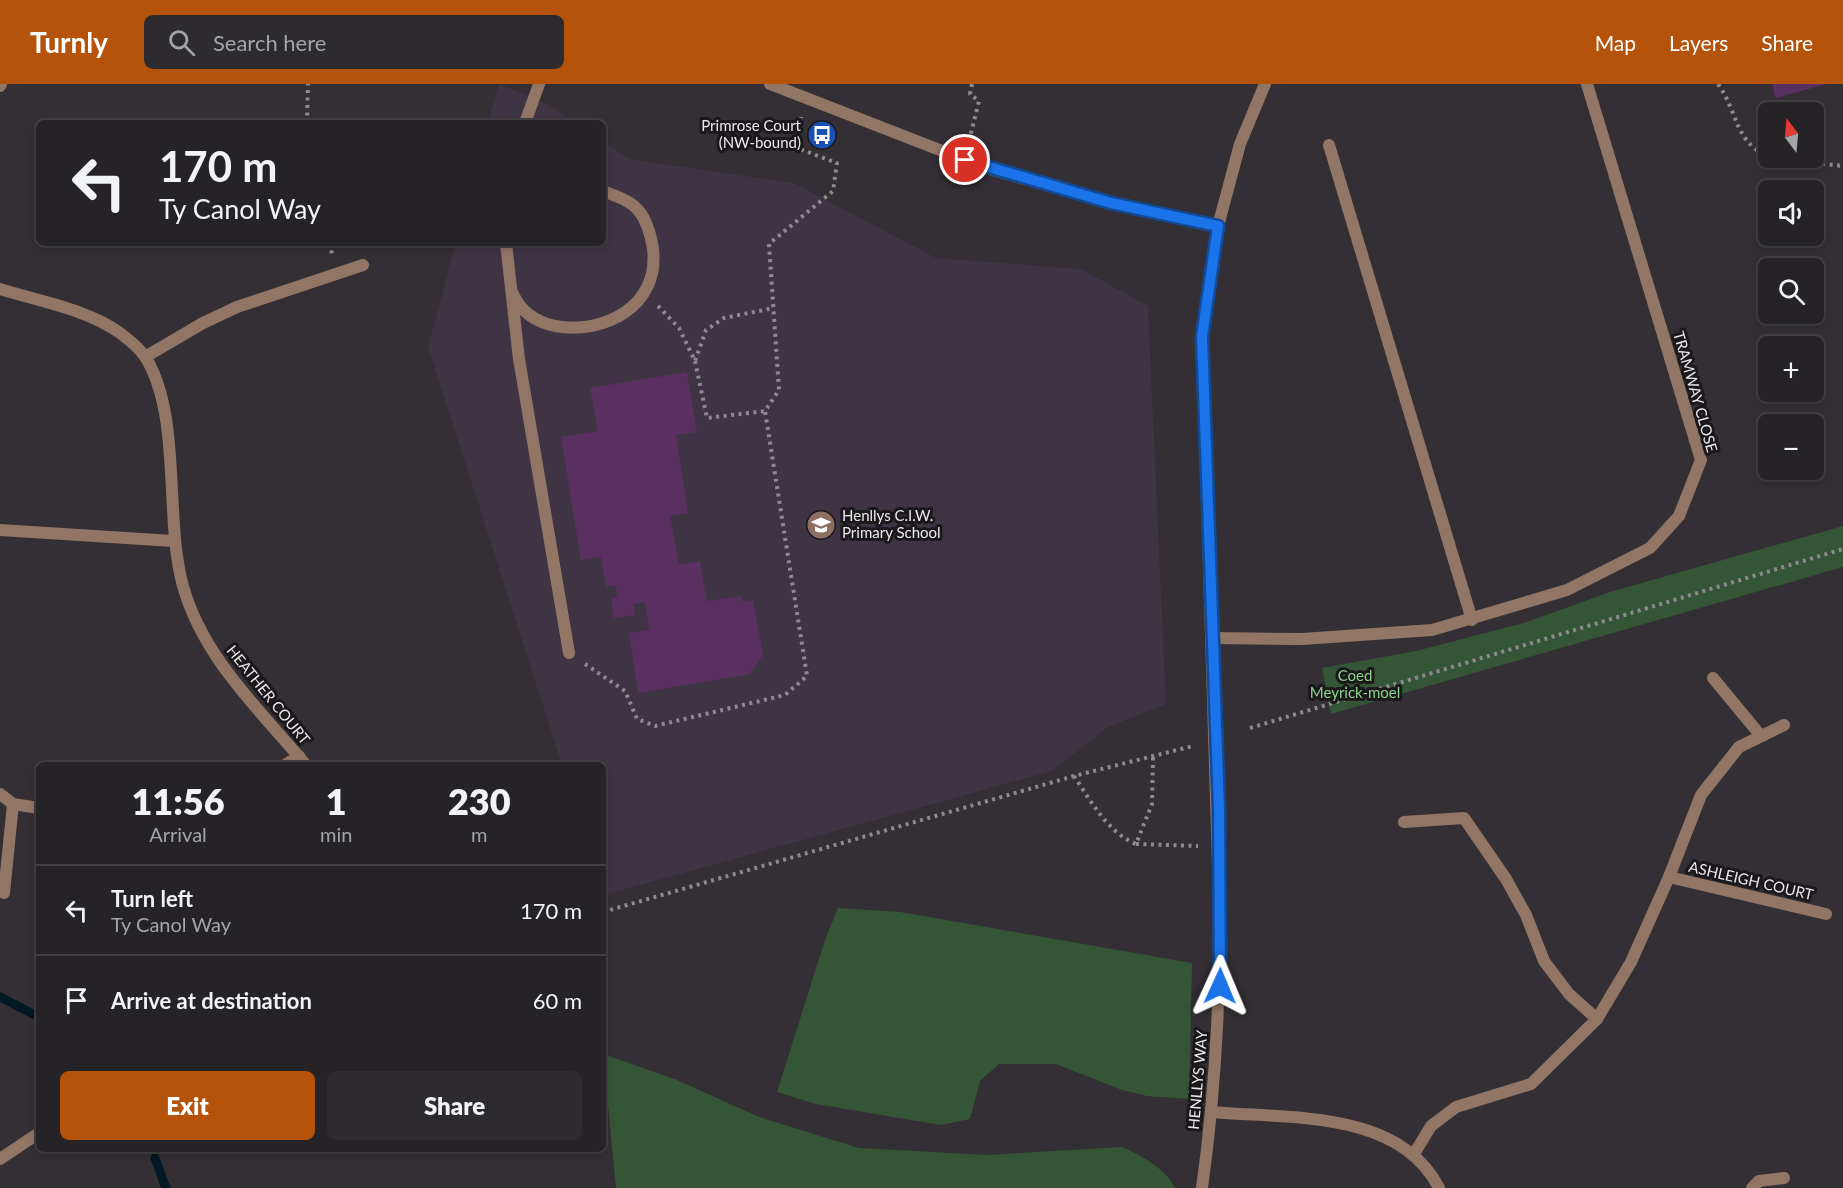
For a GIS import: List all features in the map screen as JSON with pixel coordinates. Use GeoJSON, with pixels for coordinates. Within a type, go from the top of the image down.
{"type":"FeatureCollection","features":[{"type":"Feature","properties":{"kind":"street"},"geometry":{"type":"LineString","coordinates":[[527,120],[538,84]]}},
{"type":"Feature","properties":{"kind":"street"},"geometry":{"type":"LineString","coordinates":[[770,84],[965,160],[1111,203],[1218,226]]}},
{"type":"Feature","properties":{"kind":"street","name":"HENLLYS WAY"},"geometry":{"type":"LineString","coordinates":[[1202,1188],[1212,1112],[1219,1005],[1219,847],[1202,337],[1218,226],[1240,144],[1265,84]]}},
{"type":"Feature","properties":{"kind":"street","name":"TRAMWAY CLOSE"},"geometry":{"type":"LineString","coordinates":[[1212,638],[1364,636],[1432,630],[1472,620],[1566,590],[1650,548],[1680,516],[1701,460],[1587,84]]}},
{"type":"Feature","properties":{"kind":"street"},"geometry":{"type":"LineString","coordinates":[[1329,145],[1472,620]]}},
{"type":"Feature","properties":{"kind":"street"},"geometry":{"type":"LineString","coordinates":[[511,287],[517,303],[539,321],[567,327],[602,325],[619,318],[633,308],[645,291],[654,259],[646,224],[638,210],[625,200],[606,192]]}},
{"type":"Feature","properties":{"kind":"street"},"geometry":{"type":"LineString","coordinates":[[506,246],[519,359],[569,653]]}},
{"type":"Feature","properties":{"kind":"street"},"geometry":{"type":"LineString","coordinates":[[146,357],[203,323],[237,307],[363,265]]}},
{"type":"Feature","properties":{"kind":"street","name":"HEATHER COURT"},"geometry":{"type":"LineString","coordinates":[[0,289],[86,316],[119,332],[146,357],[162,402],[172,481],[173,541],[183,587],[199,630],[221,665],[302,761]]}},
{"type":"Feature","properties":{"kind":"street"},"geometry":{"type":"LineString","coordinates":[[0,530],[173,541]]}},
{"type":"Feature","properties":{"kind":"street"},"geometry":{"type":"LineString","coordinates":[[1713,678],[1761,736]]}},
{"type":"Feature","properties":{"kind":"street","name":"ASHLEIGH COURT"},"geometry":{"type":"LineString","coordinates":[[1414,1154],[1431,1126],[1456,1107],[1532,1084],[1597,1018],[1631,962],[1669,877],[1701,795],[1739,747],[1784,725]]}},
{"type":"Feature","properties":{"kind":"street"},"geometry":{"type":"LineString","coordinates":[[0,794],[14,804],[36,808]]}},
{"type":"Feature","properties":{"kind":"street"},"geometry":{"type":"LineString","coordinates":[[4,893],[14,804]]}},
{"type":"Feature","properties":{"kind":"street"},"geometry":{"type":"LineString","coordinates":[[1404,822],[1464,818],[1516,897],[1544,961],[1569,994],[1597,1018]]}},
{"type":"Feature","properties":{"kind":"street","name":"ASHLEIGH COURT"},"geometry":{"type":"LineString","coordinates":[[1669,877],[1826,914]]}},
{"type":"Feature","properties":{"kind":"street"},"geometry":{"type":"LineString","coordinates":[[1212,1112],[1349,1124],[1381,1134],[1414,1154],[1439,1188]]}},
{"type":"Feature","properties":{"kind":"street"},"geometry":{"type":"LineString","coordinates":[[0,1159],[36,1135]]}},
{"type":"Feature","properties":{"kind":"street"},"geometry":{"type":"LineString","coordinates":[[1752,1188],[1759,1181],[1784,1178]]}},
{"type":"Feature","properties":{"kind":"path"},"geometry":{"type":"LineString","coordinates":[[307,120],[308,84]]}},
{"type":"Feature","properties":{"kind":"path"},"geometry":{"type":"LineString","coordinates":[[965,160],[979,101],[970,94],[972,84]]}},
{"type":"Feature","properties":{"kind":"path"},"geometry":{"type":"LineString","coordinates":[[1718,84],[1729,100],[1741,133],[1752,148],[1758,151]]}},
{"type":"Feature","properties":{"kind":"path"},"geometry":{"type":"LineString","coordinates":[[569,653],[625,691],[638,719],[655,726],[785,695],[807,676],[765,411],[779,390],[768,244],[833,191],[836,173],[837,163],[797,148],[804,99]]}},
{"type":"Feature","properties":{"kind":"path"},"geometry":{"type":"LineString","coordinates":[[1824,164],[1843,166]]}},
{"type":"Feature","properties":{"kind":"path"},"geometry":{"type":"LineString","coordinates":[[645,291],[679,328],[695,361],[707,418],[765,411]]}},
{"type":"Feature","properties":{"kind":"path"},"geometry":{"type":"LineString","coordinates":[[695,361],[706,330],[724,318],[774,308]]}},
{"type":"Feature","properties":{"kind":"path"},"geometry":{"type":"LineString","coordinates":[[1250,728],[1843,549]]}},
{"type":"Feature","properties":{"kind":"path"},"geometry":{"type":"LineString","coordinates":[[606,911],[1074,776],[1193,746]]}},
{"type":"Feature","properties":{"kind":"path"},"geometry":{"type":"LineString","coordinates":[[1136,844],[1152,804],[1153,756]]}},
{"type":"Feature","properties":{"kind":"path"},"geometry":{"type":"LineString","coordinates":[[1074,776],[1096,809],[1121,837],[1136,844],[1219,847]]}},
{"type":"Feature","properties":{"kind":"shaded area"},"geometry":{"type":"Polygon","coordinates":[[[499,84],[550,105],[572,120],[489,120],[499,84]]]}},
{"type":"Feature","properties":{"kind":"shaded area","name":"Henllys C.I.W. Primary School"},"geometry":{"type":"Polygon","coordinates":[[[606,143],[629,159],[794,183],[936,258],[1081,269],[1148,306],[1166,704],[1108,727],[1052,771],[606,894],[606,762],[561,762],[428,347],[455,246],[606,246],[606,143]]]}},
{"type":"Feature","properties":{"kind":"green space","name":"Coed Meyrick-moel"},"geometry":{"type":"Polygon","coordinates":[[[1843,526],[1843,567],[1331,714],[1322,668],[1416,651],[1524,623],[1610,592],[1843,526]]]}},
{"type":"Feature","properties":{"kind":"green space"},"geometry":{"type":"Polygon","coordinates":[[[838,908],[900,912],[1192,963],[1189,1099],[1147,1096],[1122,1090],[1056,1064],[999,1064],[980,1081],[970,1119],[941,1125],[816,1104],[777,1092],[825,940],[838,908]]]}},
{"type":"Feature","properties":{"kind":"green space"},"geometry":{"type":"Polygon","coordinates":[[[606,1055],[677,1080],[759,1117],[859,1148],[987,1155],[1122,1147],[1145,1158],[1166,1175],[1175,1188],[616,1188],[606,1085],[606,1055]]]}},
{"type":"Feature","properties":{"kind":"building"},"geometry":{"type":"Polygon","coordinates":[[[1772,84],[1823,84],[1823,85],[1776,98],[1772,84]]]}},
{"type":"Feature","properties":{"kind":"building"},"geometry":{"type":"Polygon","coordinates":[[[687,372],[697,432],[676,435],[688,513],[670,516],[679,565],[700,561],[707,601],[742,596],[743,602],[753,600],[763,655],[750,674],[638,693],[629,633],[649,630],[645,602],[633,604],[635,615],[614,618],[611,598],[617,597],[616,585],[606,587],[601,557],[581,560],[561,437],[598,431],[590,388],[687,372]]]}},
{"type":"Feature","properties":{"kind":"waterway"},"geometry":{"type":"LineString","coordinates":[[0,997],[36,1015]]}},
{"type":"Feature","properties":{"kind":"waterway"},"geometry":{"type":"LineString","coordinates":[[155,1158],[166,1188]]}},
{"type":"Feature","properties":{"kind":"place","name":"Primrose Court (NW-bound)"},"geometry":{"type":"Point","coordinates":[822,135]}},
{"type":"Feature","properties":{"kind":"place","name":"Henllys C.I.W. Primary School"},"geometry":{"type":"Point","coordinates":[821,525]}},
{"type":"Feature","properties":{"kind":"route"},"geometry":{"type":"LineString","coordinates":[[965,160],[1111,203],[1218,226],[1202,337],[1219,809],[1220,986]]}}]}
